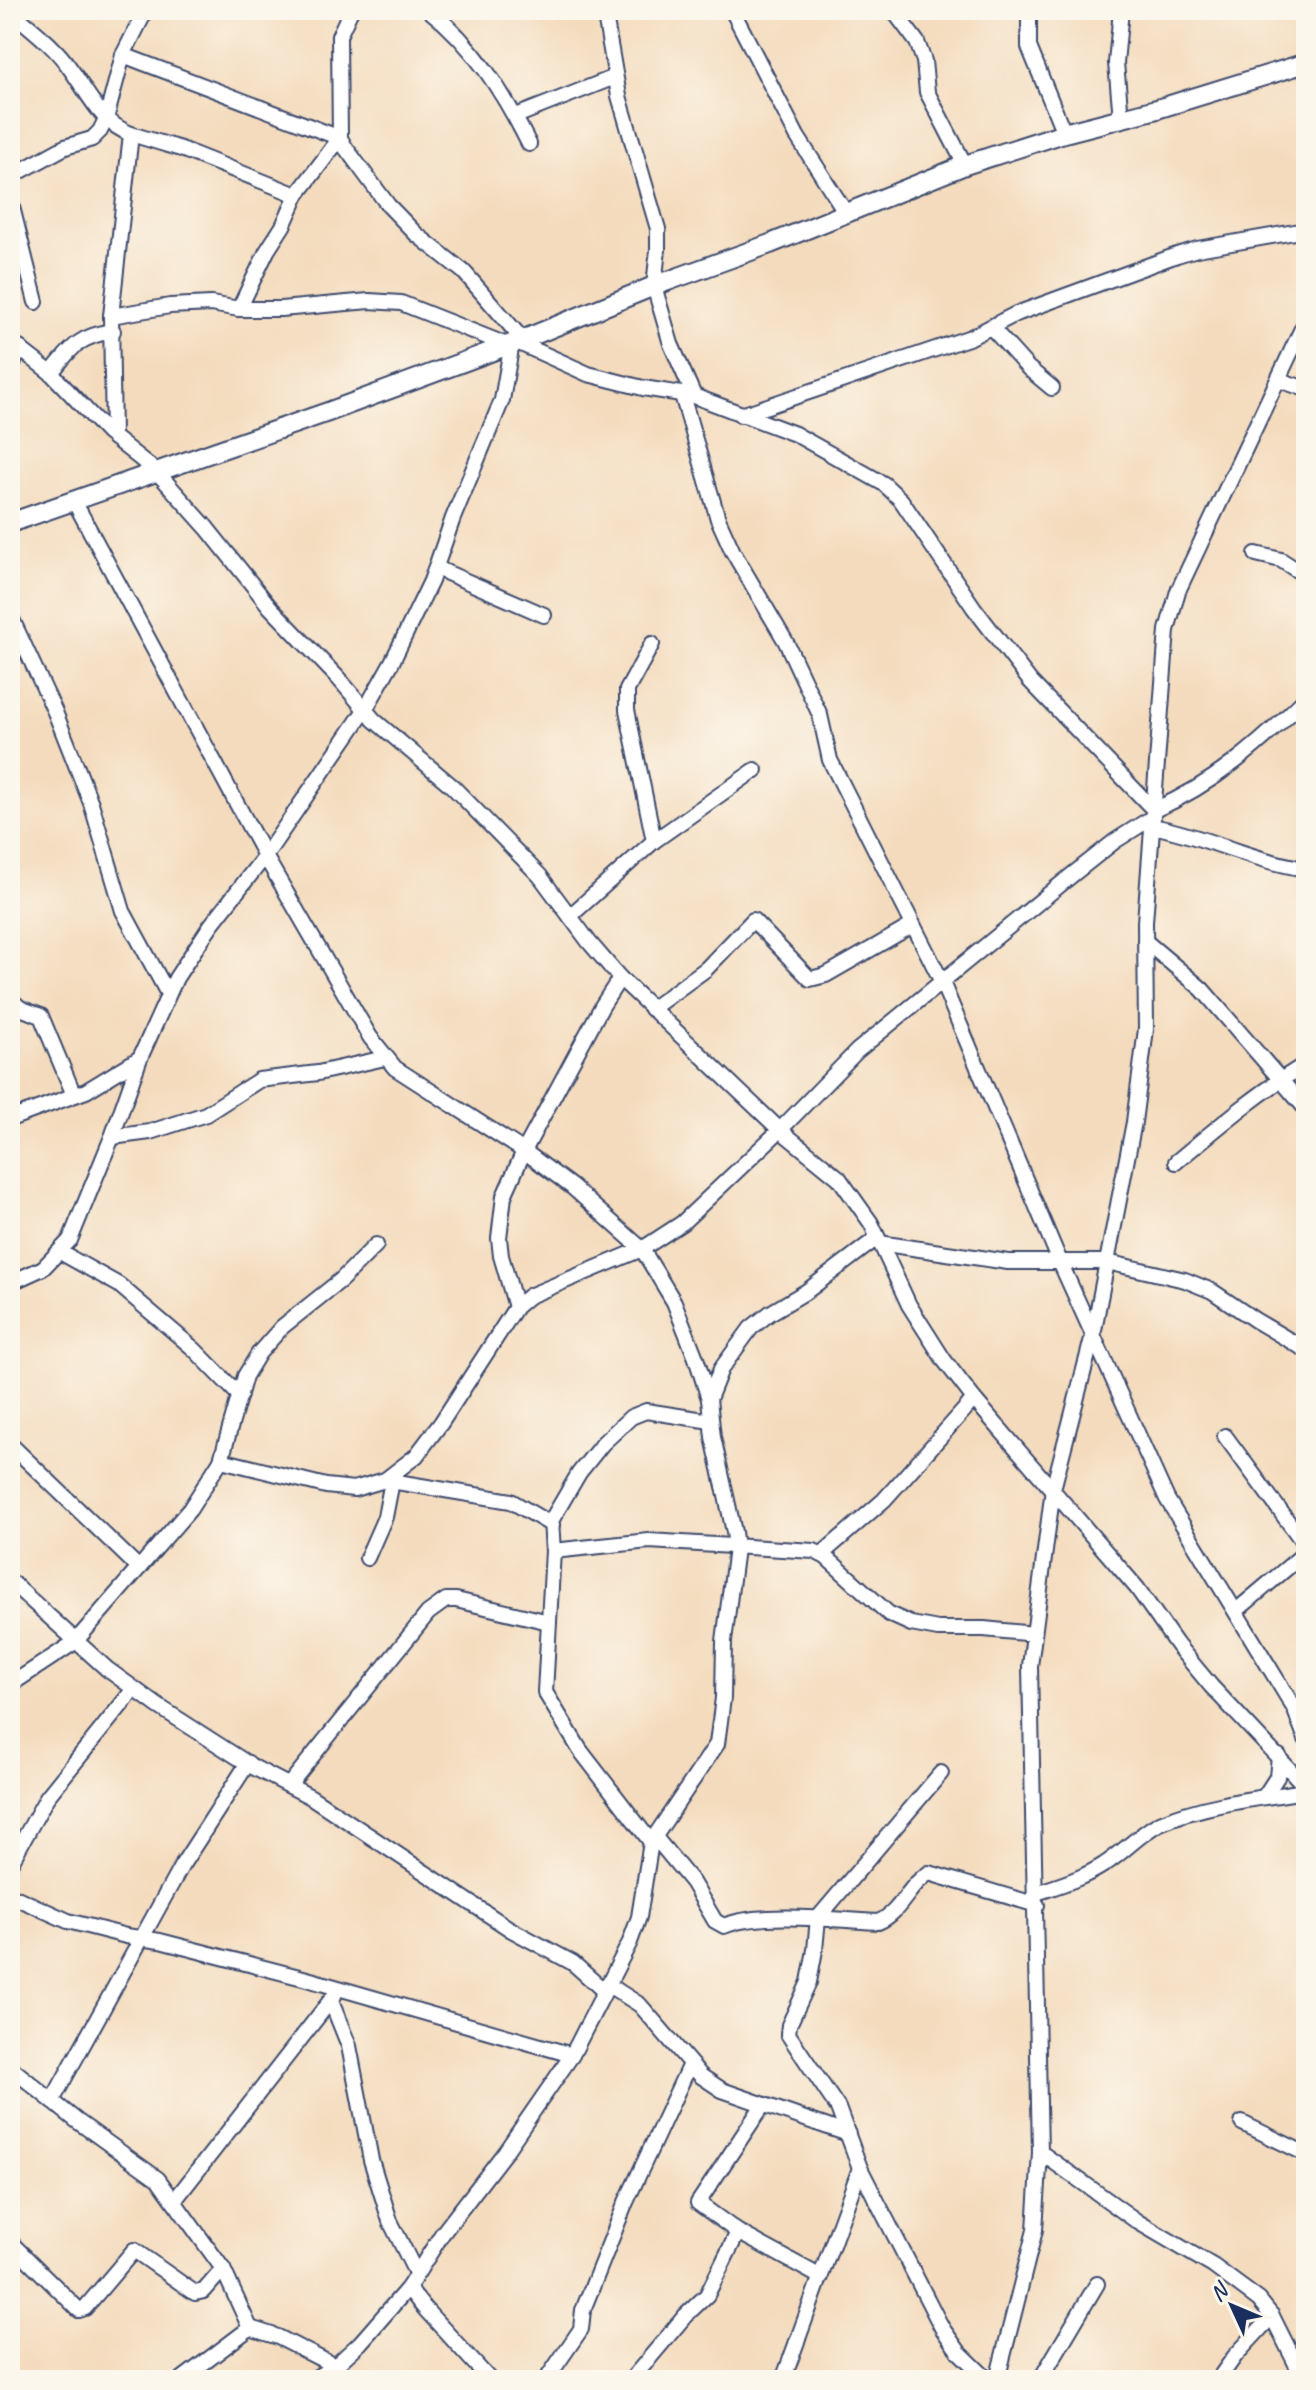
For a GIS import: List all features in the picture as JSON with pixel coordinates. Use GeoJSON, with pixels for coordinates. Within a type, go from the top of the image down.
{"type":"FeatureCollection","features":[{"type":"Feature","properties":{"kind":"street"},"geometry":{"type":"LineString","coordinates":[[10,177],[65,147],[92,139],[106,119],[123,55],[146,10]]}},
{"type":"Feature","properties":{"kind":"street"},"geometry":{"type":"LineString","coordinates":[[239,309],[297,195],[340,138],[339,36],[351,10]]}},
{"type":"Feature","properties":{"kind":"street"},"geometry":{"type":"LineString","coordinates":[[429,10],[480,61],[516,116],[529,144]]}},
{"type":"Feature","properties":{"kind":"street"},"geometry":{"type":"LineString","coordinates":[[604,10],[615,77],[658,229],[654,286],[688,395],[718,519],[733,552],[786,642],[820,715],[830,760],[941,980],[1061,1264],[1167,1499],[1302,1719],[1306,1737]]}},
{"type":"Feature","properties":{"kind":"street"},"geometry":{"type":"LineString","coordinates":[[732,10],[797,136],[846,213]]}},
{"type":"Feature","properties":{"kind":"street"},"geometry":{"type":"LineString","coordinates":[[893,10],[917,42],[924,61],[927,92],[965,165]]}},
{"type":"Feature","properties":{"kind":"street"},"geometry":{"type":"LineString","coordinates":[[1029,10],[1029,47],[1064,133]]}},
{"type":"Feature","properties":{"kind":"street"},"geometry":{"type":"LineString","coordinates":[[1121,10],[1116,63],[1121,118]]}},
{"type":"Feature","properties":{"kind":"street"},"geometry":{"type":"LineString","coordinates":[[11,11],[70,67],[79,85],[106,119],[120,129],[181,149],[297,195]]}},
{"type":"Feature","properties":{"kind":"street"},"geometry":{"type":"LineString","coordinates":[[10,1283],[43,1268],[60,1252],[74,1232],[140,1058],[168,994],[211,925],[265,856],[365,710],[392,662],[436,568],[453,518],[502,400],[514,342],[464,272],[416,234],[388,205],[340,138],[123,55]]}},
{"type":"Feature","properties":{"kind":"street"},"geometry":{"type":"LineString","coordinates":[[10,523],[328,412],[965,165],[1306,63]]}},
{"type":"Feature","properties":{"kind":"street"},"geometry":{"type":"LineString","coordinates":[[516,116],[615,77]]}},
{"type":"Feature","properties":{"kind":"street"},"geometry":{"type":"LineString","coordinates":[[113,437],[112,324],[131,134]]}},
{"type":"Feature","properties":{"kind":"street"},"geometry":{"type":"LineString","coordinates":[[10,199],[36,302]]}},
{"type":"Feature","properties":{"kind":"street"},"geometry":{"type":"LineString","coordinates":[[741,415],[971,337],[1016,314],[1197,249],[1306,230]]}},
{"type":"Feature","properties":{"kind":"street"},"geometry":{"type":"LineString","coordinates":[[51,373],[73,345],[90,334],[170,306],[211,304],[239,309],[281,309],[369,301],[401,303],[514,342],[588,374],[614,382],[688,395],[806,439],[894,492],[974,608],[1030,681],[1153,817],[1179,831],[1249,856],[1306,869]]}},
{"type":"Feature","properties":{"kind":"street"},"geometry":{"type":"LineString","coordinates":[[997,2380],[1035,2230],[1040,2152],[1030,1666],[1053,1489],[1093,1335],[1134,1122],[1146,1029],[1145,941],[1170,613],[1306,320]]}},
{"type":"Feature","properties":{"kind":"street"},"geometry":{"type":"LineString","coordinates":[[991,327],[1028,368],[1052,388]]}},
{"type":"Feature","properties":{"kind":"street"},"geometry":{"type":"LineString","coordinates":[[10,368],[15,345],[51,373],[113,437],[157,472],[270,607],[382,728],[452,786],[540,876],[620,978],[780,1130],[839,1178],[864,1213],[909,1305],[944,1360],[1137,1588],[1177,1645],[1211,1686],[1279,1756],[1306,1789],[1225,1805],[1157,1824],[1106,1864],[1080,1878],[1036,1892],[929,1873],[918,1881],[886,1918],[878,1922],[818,1918],[734,1921],[719,1925],[679,1865],[652,1839],[580,1750],[548,1701],[545,1685],[553,1517],[579,1473],[603,1443],[631,1417],[646,1411],[711,1421]]}},
{"type":"Feature","properties":{"kind":"street"},"geometry":{"type":"LineString","coordinates":[[1279,380],[1306,389]]}},
{"type":"Feature","properties":{"kind":"street"},"geometry":{"type":"LineString","coordinates":[[74,501],[265,856],[385,1058],[395,1068],[524,1151],[572,1187],[642,1249],[674,1302],[709,1399],[736,1548],[724,1641],[723,1698],[717,1744],[652,1839],[639,1917],[630,1942],[572,2055],[505,2152],[442,2234],[408,2288],[371,2332],[335,2366],[310,2380],[309,2354]]}},
{"type":"Feature","properties":{"kind":"street"},"geometry":{"type":"LineString","coordinates":[[1256,554],[1281,560],[1306,576]]}},
{"type":"Feature","properties":{"kind":"street"},"geometry":{"type":"LineString","coordinates":[[436,568],[544,615]]}},
{"type":"Feature","properties":{"kind":"street"},"geometry":{"type":"LineString","coordinates":[[10,615],[55,712],[91,803],[123,911],[168,994]]}},
{"type":"Feature","properties":{"kind":"street"},"geometry":{"type":"LineString","coordinates":[[652,644],[627,690],[627,700],[654,841]]}},
{"type":"Feature","properties":{"kind":"street"},"geometry":{"type":"LineString","coordinates":[[367,1558],[385,1517],[388,1480],[416,1456],[441,1423],[516,1307],[547,1287],[642,1249],[682,1223],[857,1051],[941,980],[1115,841],[1223,772],[1306,698]]}},
{"type":"Feature","properties":{"kind":"street"},"geometry":{"type":"LineString","coordinates":[[570,916],[654,841],[755,770]]}},
{"type":"Feature","properties":{"kind":"street"},"geometry":{"type":"LineString","coordinates":[[651,1009],[706,969],[753,920],[810,979],[826,975],[913,925]]}},
{"type":"Feature","properties":{"kind":"street"},"geometry":{"type":"LineString","coordinates":[[1145,941],[1202,989],[1306,1109]]}},
{"type":"Feature","properties":{"kind":"street"},"geometry":{"type":"LineString","coordinates":[[516,1307],[499,1238],[504,1196],[524,1151],[620,978]]}},
{"type":"Feature","properties":{"kind":"street"},"geometry":{"type":"LineString","coordinates":[[10,999],[20,1008],[41,1016],[74,1095]]}},
{"type":"Feature","properties":{"kind":"street"},"geometry":{"type":"LineString","coordinates":[[10,1119],[74,1095],[113,1076],[140,1058]]}},
{"type":"Feature","properties":{"kind":"street"},"geometry":{"type":"LineString","coordinates":[[112,1137],[150,1132],[206,1114],[259,1080],[318,1073],[385,1058]]}},
{"type":"Feature","properties":{"kind":"street"},"geometry":{"type":"LineString","coordinates":[[1176,1162],[1280,1079],[1306,1064]]}},
{"type":"Feature","properties":{"kind":"street"},"geometry":{"type":"LineString","coordinates":[[113,1076],[132,1084]]}},
{"type":"Feature","properties":{"kind":"street"},"geometry":{"type":"LineString","coordinates":[[709,1399],[721,1369],[751,1328],[878,1241],[1008,1262],[1107,1262],[1185,1280],[1212,1291],[1306,1350]]}},
{"type":"Feature","properties":{"kind":"street"},"geometry":{"type":"LineString","coordinates":[[10,1685],[75,1642],[190,1509],[221,1460],[245,1376],[259,1353],[282,1327],[341,1280],[376,1245]]}},
{"type":"Feature","properties":{"kind":"street"},"geometry":{"type":"LineString","coordinates":[[60,1252],[119,1285],[194,1349],[240,1396]]}},
{"type":"Feature","properties":{"kind":"street"},"geometry":{"type":"LineString","coordinates":[[822,1554],[884,1500],[974,1399]]}},
{"type":"Feature","properties":{"kind":"street"},"geometry":{"type":"LineString","coordinates":[[1225,1436],[1306,1546]]}},
{"type":"Feature","properties":{"kind":"street"},"geometry":{"type":"LineString","coordinates":[[10,1444],[139,1568]]}},
{"type":"Feature","properties":{"kind":"street"},"geometry":{"type":"LineString","coordinates":[[221,1460],[326,1486],[354,1489],[388,1480],[511,1501],[552,1525]]}},
{"type":"Feature","properties":{"kind":"street"},"geometry":{"type":"LineString","coordinates":[[553,1551],[649,1541],[796,1549],[822,1554],[889,1614],[911,1624],[938,1629],[1034,1634]]}},
{"type":"Feature","properties":{"kind":"street"},"geometry":{"type":"LineString","coordinates":[[1236,1611],[1306,1552]]}},
{"type":"Feature","properties":{"kind":"street"},"geometry":{"type":"LineString","coordinates":[[10,1581],[75,1642],[134,1689],[248,1763],[348,1820],[479,1910],[640,2005],[701,2076],[722,2090],[848,2134]]}},
{"type":"Feature","properties":{"kind":"street"},"geometry":{"type":"LineString","coordinates":[[289,1785],[428,1613],[439,1604],[456,1600],[549,1622]]}},
{"type":"Feature","properties":{"kind":"street"},"geometry":{"type":"LineString","coordinates":[[10,1864],[47,1797],[134,1689]]}},
{"type":"Feature","properties":{"kind":"street"},"geometry":{"type":"LineString","coordinates":[[1264,1797],[1277,1777],[1279,1756]]}},
{"type":"Feature","properties":{"kind":"street"},"geometry":{"type":"LineString","coordinates":[[52,2101],[182,1865],[248,1763]]}},
{"type":"Feature","properties":{"kind":"street"},"geometry":{"type":"LineString","coordinates":[[941,1773],[818,1918],[809,1982],[789,2025],[788,2034],[838,2108],[860,2168],[942,2328],[965,2359],[988,2380]]}},
{"type":"Feature","properties":{"kind":"street"},"geometry":{"type":"LineString","coordinates":[[10,1895],[68,1921],[340,1988],[572,2055]]}},
{"type":"Feature","properties":{"kind":"street"},"geometry":{"type":"LineString","coordinates":[[174,2201],[340,1988]]}},
{"type":"Feature","properties":{"kind":"street"},"geometry":{"type":"LineString","coordinates":[[331,2001],[349,2046],[371,2160],[390,2221],[416,2273]]}},
{"type":"Feature","properties":{"kind":"street"},"geometry":{"type":"LineString","coordinates":[[546,2380],[581,2329],[583,2310],[626,2202],[690,2064]]}},
{"type":"Feature","properties":{"kind":"street"},"geometry":{"type":"LineString","coordinates":[[10,2067],[158,2179],[223,2269],[250,2328],[278,2337],[335,2366]]}},
{"type":"Feature","properties":{"kind":"street"},"geometry":{"type":"LineString","coordinates":[[763,2105],[698,2203],[738,2232],[821,2277]]}},
{"type":"Feature","properties":{"kind":"street"},"geometry":{"type":"LineString","coordinates":[[1242,2123],[1306,2154]]}},
{"type":"Feature","properties":{"kind":"street"},"geometry":{"type":"LineString","coordinates":[[1040,2152],[1138,2222],[1213,2266],[1259,2300],[1272,2316],[1304,2380]]}},
{"type":"Feature","properties":{"kind":"street"},"geometry":{"type":"LineString","coordinates":[[783,2380],[860,2168]]}},
{"type":"Feature","properties":{"kind":"street"},"geometry":{"type":"LineString","coordinates":[[631,2380],[685,2316],[707,2295],[738,2232]]}},
{"type":"Feature","properties":{"kind":"street"},"geometry":{"type":"LineString","coordinates":[[10,2242],[79,2310],[85,2308],[134,2250],[195,2293],[204,2291],[223,2269]]}},
{"type":"Feature","properties":{"kind":"street"},"geometry":{"type":"LineString","coordinates":[[1040,2380],[1097,2284]]}},
{"type":"Feature","properties":{"kind":"street"},"geometry":{"type":"LineString","coordinates":[[408,2288],[490,2380]]}},
{"type":"Feature","properties":{"kind":"street"},"geometry":{"type":"LineString","coordinates":[[1218,2380],[1235,2356],[1272,2316]]}},
{"type":"Feature","properties":{"kind":"street"},"geometry":{"type":"LineString","coordinates":[[181,2380],[250,2328]]}}]}
